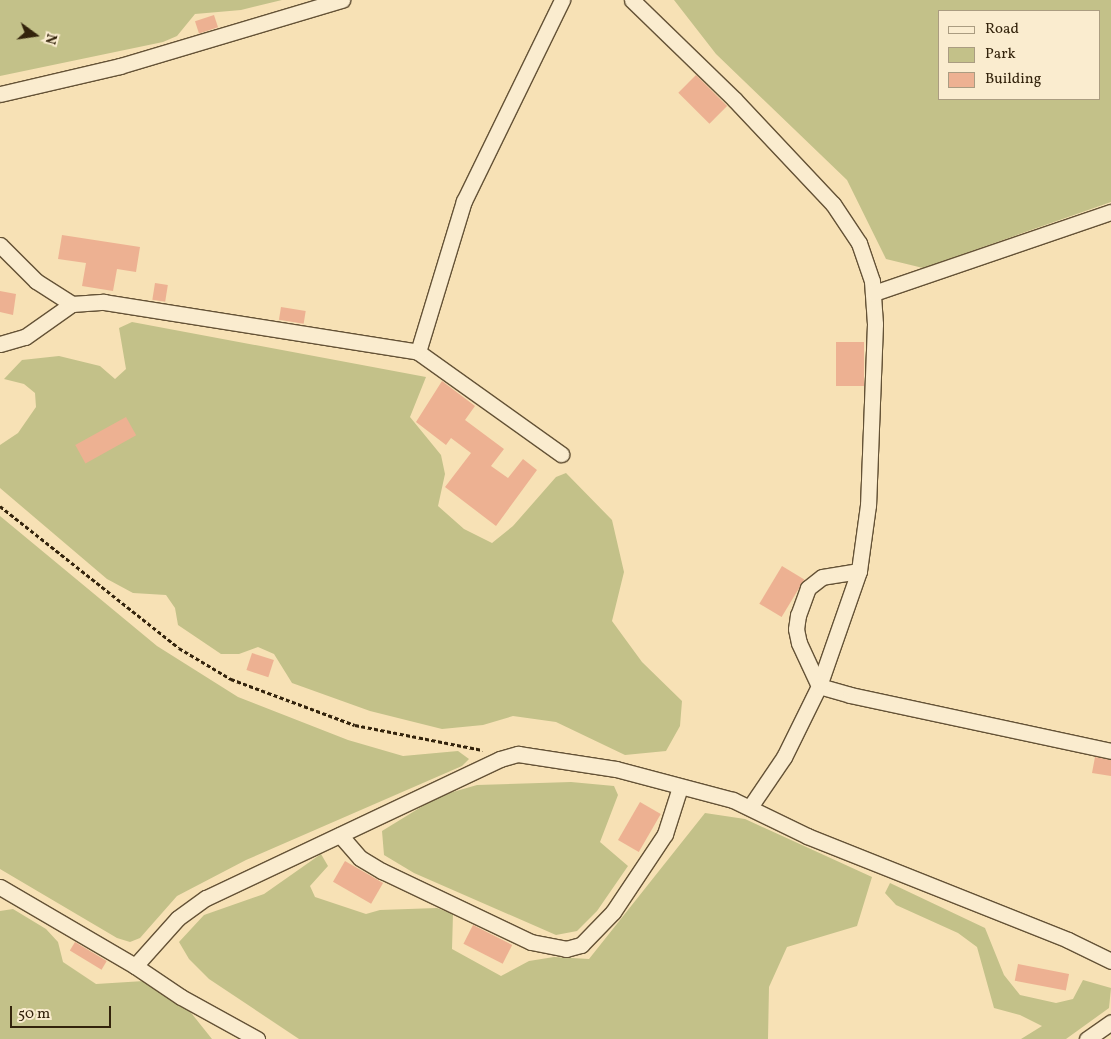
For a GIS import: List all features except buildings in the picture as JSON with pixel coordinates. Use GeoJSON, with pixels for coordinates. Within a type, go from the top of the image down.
{"type":"FeatureCollection","features":[{"type":"Feature","properties":{"kind":"lane"},"geometry":{"type":"LineString","coordinates":[[0,94],[120,66],[342,0]]}},
{"type":"Feature","properties":{"kind":"lane"},"geometry":{"type":"LineString","coordinates":[[418,352],[441,270],[472,183],[562,0]]}},
{"type":"Feature","properties":{"kind":"lane"},"geometry":{"type":"LineString","coordinates":[[632,0],[734,99],[833,204],[859,243],[874,293],[868,505],[859,571],[820,686],[784,757],[750,807]]}},
{"type":"Feature","properties":{"kind":"lane"},"geometry":{"type":"LineString","coordinates":[[874,293],[1111,212]]}},
{"type":"Feature","properties":{"kind":"lane"},"geometry":{"type":"LineString","coordinates":[[0,245],[36,281],[72,304]]}},
{"type":"Feature","properties":{"kind":"lane"},"geometry":{"type":"LineString","coordinates":[[0,344],[26,337],[72,304],[104,302],[418,352],[561,454]]}},
{"type":"Feature","properties":{"kind":"lane"},"geometry":{"type":"LineString","coordinates":[[859,571],[822,577],[808,588],[798,615],[799,643],[820,686],[850,695],[1111,752]]}},
{"type":"Feature","properties":{"kind":"lane"},"geometry":{"type":"LineString","coordinates":[[135,966],[189,908],[500,759],[518,754],[571,760],[680,786],[750,807],[806,836],[1051,933],[1111,961]]}},
{"type":"Feature","properties":{"kind":"lane"},"geometry":{"type":"LineString","coordinates":[[340,836],[360,858],[382,871],[531,942],[566,949],[581,945],[613,912],[665,834],[680,786]]}},
{"type":"Feature","properties":{"kind":"lane"},"geometry":{"type":"LineString","coordinates":[[0,887],[135,966],[174,993],[257,1039]]}},
{"type":"Feature","properties":{"kind":"lane"},"geometry":{"type":"LineString","coordinates":[[1087,1039],[1111,1022]]}},
{"type":"Feature","properties":{"kind":"path"},"geometry":{"type":"LineString","coordinates":[[0,506],[179,648],[231,678],[355,725],[457,744],[486,751],[500,759]]}},
{"type":"Feature","properties":{"kind":"green space"},"geometry":{"type":"Polygon","coordinates":[[[0,0],[282,0],[241,10],[195,14],[177,36],[163,42],[0,76],[0,0]]]}},
{"type":"Feature","properties":{"kind":"green space"},"geometry":{"type":"Polygon","coordinates":[[[674,0],[1111,0],[1111,202],[923,268],[886,259],[847,180],[716,54],[674,0]]]}},
{"type":"Feature","properties":{"kind":"green space"},"geometry":{"type":"Polygon","coordinates":[[[132,322],[426,377],[410,417],[441,455],[445,474],[438,506],[464,529],[492,543],[513,526],[556,477],[566,473],[612,520],[624,572],[612,621],[642,662],[682,701],[680,726],[666,751],[625,755],[556,722],[513,716],[483,725],[442,729],[370,711],[292,683],[274,654],[258,647],[239,654],[221,654],[178,625],[175,608],[166,595],[133,593],[107,579],[0,488],[0,445],[18,433],[36,407],[35,393],[24,384],[4,379],[22,360],[59,356],[100,366],[115,379],[126,369],[119,328],[132,322]]]}},
{"type":"Feature","properties":{"kind":"green space"},"geometry":{"type":"Polygon","coordinates":[[[0,516],[157,646],[238,697],[348,740],[403,756],[458,751],[469,759],[462,766],[246,860],[177,896],[140,938],[130,942],[117,938],[0,869],[0,516]]]}},
{"type":"Feature","properties":{"kind":"green space"},"geometry":{"type":"Polygon","coordinates":[[[571,782],[614,786],[618,795],[600,842],[628,866],[597,911],[577,931],[556,935],[414,873],[384,855],[382,831],[439,796],[477,785],[571,782]]]}},
{"type":"Feature","properties":{"kind":"green space"},"geometry":{"type":"Polygon","coordinates":[[[705,813],[745,819],[872,877],[857,926],[787,947],[769,987],[768,1039],[299,1039],[209,979],[189,959],[179,942],[204,915],[264,894],[321,854],[328,866],[310,886],[315,897],[366,914],[380,910],[437,908],[453,914],[452,949],[501,976],[529,961],[554,957],[589,959],[705,813]]]}},
{"type":"Feature","properties":{"kind":"green space"},"geometry":{"type":"Polygon","coordinates":[[[890,883],[985,928],[1004,975],[1020,995],[1056,1003],[1073,999],[1083,980],[1111,988],[1109,1008],[1066,1039],[1021,1039],[1042,1026],[1020,1015],[994,1008],[977,947],[958,933],[896,905],[885,893],[890,883]]]}},
{"type":"Feature","properties":{"kind":"green space"},"geometry":{"type":"Polygon","coordinates":[[[13,909],[46,929],[58,942],[63,962],[96,984],[144,981],[184,1004],[212,1039],[0,1039],[0,911],[13,909]]]}}]}
